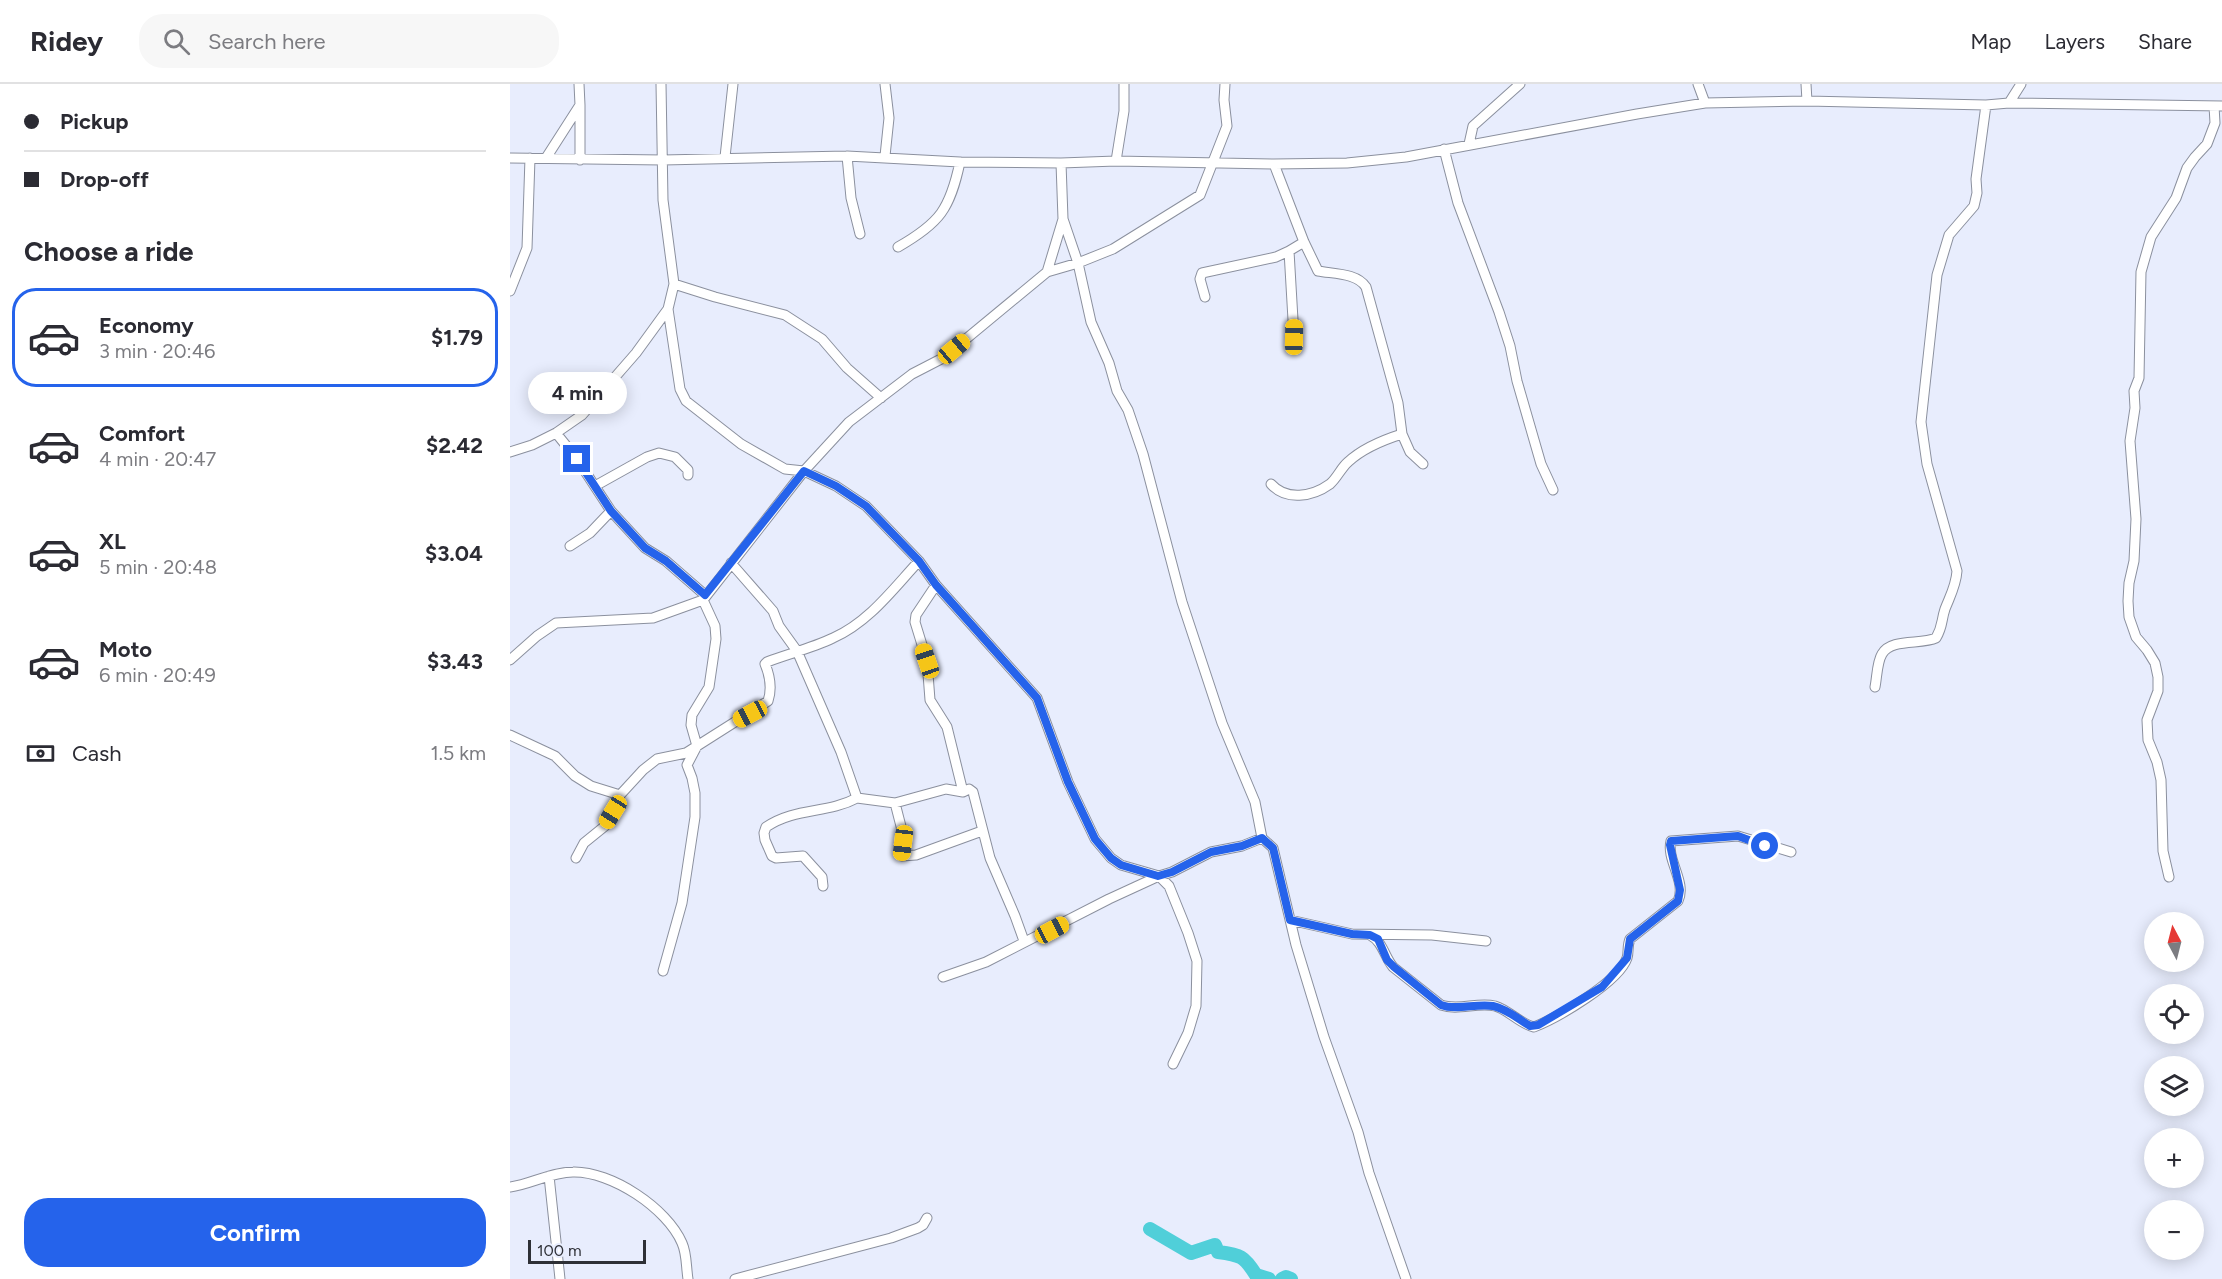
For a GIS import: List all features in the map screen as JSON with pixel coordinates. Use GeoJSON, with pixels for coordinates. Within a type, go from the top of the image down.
{"type":"FeatureCollection","features":[{"type":"Feature","properties":{"kind":"street"},"geometry":{"type":"LineString","coordinates":[[579,84],[580,160]]}},
{"type":"Feature","properties":{"kind":"street"},"geometry":{"type":"LineString","coordinates":[[661,84],[663,200],[674,284],[668,309],[680,389],[686,401],[741,444],[785,469],[795,472],[804,471],[836,486],[866,506],[919,561],[936,585],[1037,698],[1068,782],[1095,839],[1111,858],[1121,865],[1158,876],[1169,886],[1188,933],[1197,961],[1196,1006],[1188,1033],[1173,1064]]}},
{"type":"Feature","properties":{"kind":"street"},"geometry":{"type":"LineString","coordinates":[[725,157],[733,84]]}},
{"type":"Feature","properties":{"kind":"street"},"geometry":{"type":"LineString","coordinates":[[885,84],[889,118],[885,156]]}},
{"type":"Feature","properties":{"kind":"street"},"geometry":{"type":"LineString","coordinates":[[1116,161],[1124,118],[1124,84]]}},
{"type":"Feature","properties":{"kind":"street"},"geometry":{"type":"LineString","coordinates":[[510,660],[556,623],[653,618],[704,598],[804,471],[836,435],[912,374],[944,358],[1047,272],[1113,249],[1200,195],[1227,126],[1225,84]]}},
{"type":"Feature","properties":{"kind":"street"},"geometry":{"type":"LineString","coordinates":[[1469,144],[1473,126],[1520,84]]}},
{"type":"Feature","properties":{"kind":"street"},"geometry":{"type":"LineString","coordinates":[[1698,84],[1705,103]]}},
{"type":"Feature","properties":{"kind":"street"},"geometry":{"type":"LineString","coordinates":[[1806,84],[1807,101]]}},
{"type":"Feature","properties":{"kind":"street"},"geometry":{"type":"LineString","coordinates":[[2009,104],[2021,84]]}},
{"type":"Feature","properties":{"kind":"street"},"geometry":{"type":"LineString","coordinates":[[510,158],[663,160],[725,157],[885,156],[960,162],[1116,161],[1274,165],[1347,163],[1406,157],[1705,103],[1807,101],[1986,105],[2218,106],[2215,123],[2207,144],[2187,168],[2176,198],[2151,237],[2141,272],[2139,378],[2134,391],[2135,408],[2130,441],[2136,519],[2134,561],[2129,583],[2129,617],[2136,637],[2155,663],[2158,677],[2158,691],[2147,720],[2148,740],[2161,780],[2164,814],[2161,831],[2169,877]]}},
{"type":"Feature","properties":{"kind":"street"},"geometry":{"type":"LineString","coordinates":[[546,158],[580,105]]}},
{"type":"Feature","properties":{"kind":"street"},"geometry":{"type":"LineString","coordinates":[[1875,687],[1882,654],[1888,648],[1895,644],[1919,643],[1936,638],[1943,626],[1945,610],[1956,585],[1958,571],[1927,464],[1921,422],[1937,275],[1949,235],[1974,206],[1986,105]]}},
{"type":"Feature","properties":{"kind":"street"},"geometry":{"type":"LineString","coordinates":[[1444,150],[1458,203],[1503,324],[1541,464],[1552,490]]}},
{"type":"Feature","properties":{"kind":"street"},"geometry":{"type":"LineString","coordinates":[[847,156],[852,198],[860,234]]}},
{"type":"Feature","properties":{"kind":"street"},"geometry":{"type":"LineString","coordinates":[[510,291],[526,248],[530,158]]}},
{"type":"Feature","properties":{"kind":"street"},"geometry":{"type":"LineString","coordinates":[[898,248],[928,228],[944,210],[954,190],[960,162]]}},
{"type":"Feature","properties":{"kind":"street"},"geometry":{"type":"LineString","coordinates":[[1061,163],[1063,219],[1078,263],[1091,322],[1109,363],[1118,391],[1128,410],[1143,454],[1182,602],[1222,723],[1255,802],[1262,838],[1273,848],[1290,920],[1324,1036],[1406,1279]]}},
{"type":"Feature","properties":{"kind":"street"},"geometry":{"type":"LineString","coordinates":[[1274,165],[1304,242],[1318,271],[1362,280],[1366,287],[1398,403],[1402,434],[1410,452],[1423,464]]}},
{"type":"Feature","properties":{"kind":"street"},"geometry":{"type":"LineString","coordinates":[[1047,272],[1063,219]]}},
{"type":"Feature","properties":{"kind":"street"},"geometry":{"type":"LineString","coordinates":[[1205,297],[1200,279],[1202,273],[1276,257],[1304,242]]}},
{"type":"Feature","properties":{"kind":"street"},"geometry":{"type":"LineString","coordinates":[[1289,251],[1294,337]]}},
{"type":"Feature","properties":{"kind":"street"},"geometry":{"type":"LineString","coordinates":[[674,284],[785,315],[822,339],[847,368],[881,399]]}},
{"type":"Feature","properties":{"kind":"street"},"geometry":{"type":"LineString","coordinates":[[510,452],[532,445],[556,433],[582,415],[636,352],[668,309]]}},
{"type":"Feature","properties":{"kind":"street"},"geometry":{"type":"LineString","coordinates":[[556,433],[577,459],[611,511],[645,548],[666,561],[704,598],[715,626],[716,639],[709,687],[692,715],[691,725],[697,746],[687,765],[695,793],[695,817],[682,903],[663,971]]}},
{"type":"Feature","properties":{"kind":"street"},"geometry":{"type":"LineString","coordinates":[[1270,484],[1284,495],[1310,494],[1331,483],[1347,462],[1377,442],[1402,434]]}},
{"type":"Feature","properties":{"kind":"street"},"geometry":{"type":"LineString","coordinates":[[595,486],[659,453],[675,458],[688,470],[688,475]]}},
{"type":"Feature","properties":{"kind":"street"},"geometry":{"type":"LineString","coordinates":[[570,546],[590,534],[611,511]]}},
{"type":"Feature","properties":{"kind":"street"},"geometry":{"type":"LineString","coordinates":[[576,858],[584,843],[605,826],[620,795],[643,770],[657,759],[686,753],[768,701],[771,694],[770,676],[765,664],[833,638],[874,612],[919,561]]}},
{"type":"Feature","properties":{"kind":"street"},"geometry":{"type":"LineString","coordinates":[[731,563],[773,611],[779,627],[797,651],[841,753],[857,798]]}},
{"type":"Feature","properties":{"kind":"street"},"geometry":{"type":"LineString","coordinates":[[936,585],[916,615],[915,622],[927,661],[930,700],[947,727],[963,792]]}},
{"type":"Feature","properties":{"kind":"street"},"geometry":{"type":"LineString","coordinates":[[510,735],[555,756],[575,776],[591,786],[620,795]]}},
{"type":"Feature","properties":{"kind":"street"},"geometry":{"type":"LineString","coordinates":[[823,886],[822,877],[803,856],[776,858],[772,856],[765,840],[766,827],[798,812],[842,806],[857,798],[895,803],[946,789],[963,792],[969,789],[973,792],[990,858],[1016,916],[1024,941]]}},
{"type":"Feature","properties":{"kind":"street"},"geometry":{"type":"LineString","coordinates":[[895,803],[904,838],[902,856],[916,855],[982,831]]}},
{"type":"Feature","properties":{"kind":"street"},"geometry":{"type":"LineString","coordinates":[[1370,935],[1378,939],[1387,960],[1394,967],[1441,1005],[1449,1008],[1492,1006],[1503,1009],[1534,1027],[1602,987],[1627,958],[1630,939],[1678,901],[1680,890],[1671,853],[1671,841],[1738,836],[1791,852]]}},
{"type":"Feature","properties":{"kind":"street"},"geometry":{"type":"LineString","coordinates":[[943,977],[986,962],[1024,941],[1039,936],[1211,852],[1242,846],[1262,838]]}},
{"type":"Feature","properties":{"kind":"street"},"geometry":{"type":"LineString","coordinates":[[1290,920],[1352,934],[1432,935],[1486,941]]}},
{"type":"Feature","properties":{"kind":"street"},"geometry":{"type":"LineString","coordinates":[[510,1187],[549,1176],[575,1172],[608,1178],[660,1211],[676,1231],[686,1254],[688,1279]]}},
{"type":"Feature","properties":{"kind":"street"},"geometry":{"type":"LineString","coordinates":[[549,1176],[560,1279]]}},
{"type":"Feature","properties":{"kind":"street"},"geometry":{"type":"LineString","coordinates":[[735,1279],[891,1238],[918,1228],[927,1218]]}},
{"type":"Feature","properties":{"kind":"waterway"},"geometry":{"type":"LineString","coordinates":[[1150,1229],[1191,1253],[1215,1245],[1218,1252],[1241,1258],[1256,1275],[1269,1279]]}},
{"type":"Feature","properties":{"kind":"waterway"},"geometry":{"type":"LineString","coordinates":[[1282,1279],[1286,1277],[1291,1279]]}},
{"type":"Feature","properties":{"kind":"route"},"geometry":{"type":"LineString","coordinates":[[577,459],[611,511],[645,548],[666,561],[705,595],[804,471],[836,486],[866,506],[919,561],[936,585],[1037,698],[1068,782],[1095,839],[1111,858],[1121,865],[1158,876],[1172,872],[1211,852],[1242,846],[1262,838],[1273,848],[1290,920],[1352,934],[1370,935],[1378,939],[1387,960],[1394,967],[1441,1005],[1449,1008],[1492,1006],[1503,1009],[1530,1026],[1538,1025],[1602,987],[1627,958],[1630,939],[1678,901],[1681,896],[1671,841],[1738,836],[1765,846]]}}]}
